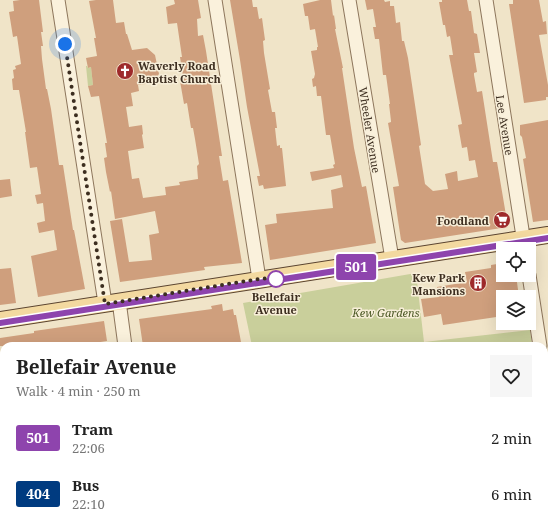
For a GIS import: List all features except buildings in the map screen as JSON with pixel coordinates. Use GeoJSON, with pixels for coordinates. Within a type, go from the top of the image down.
{"type":"FeatureCollection","features":[{"type":"Feature","properties":{"kind":"main road"},"geometry":{"type":"LineString","coordinates":[[529,242],[548,235]]}},
{"type":"Feature","properties":{"kind":"main road"},"geometry":{"type":"LineString","coordinates":[[0,320],[392,259],[496,247]]}},
{"type":"Feature","properties":{"kind":"street"},"geometry":{"type":"LineString","coordinates":[[58,0],[112,302],[124,342]]}},
{"type":"Feature","properties":{"kind":"street"},"geometry":{"type":"LineString","coordinates":[[216,0],[259,279]]}},
{"type":"Feature","properties":{"kind":"street","name":"Wheeler Avenue"},"geometry":{"type":"LineString","coordinates":[[349,0],[392,259]]}},
{"type":"Feature","properties":{"kind":"street","name":"Lee Avenue"},"geometry":{"type":"LineString","coordinates":[[486,0],[524,242]]}},
{"type":"Feature","properties":{"kind":"street"},"geometry":{"type":"LineString","coordinates":[[530,282],[539,342]]}},
{"type":"Feature","properties":{"kind":"green space"},"geometry":{"type":"Polygon","coordinates":[[[86,66],[88,68],[91,67],[93,85],[88,86],[86,66]]]}},
{"type":"Feature","properties":{"kind":"green space","name":"Kew Gardens"},"geometry":{"type":"Polygon","coordinates":[[[416,273],[424,342],[251,342],[243,303],[416,273]]]}},
{"type":"Feature","properties":{"kind":"green space","name":"Kew Gardens"},"geometry":{"type":"Polygon","coordinates":[[[530,330],[532,342],[424,342],[530,330]]]}},
{"type":"Feature","properties":{"kind":"tram line"},"geometry":{"type":"LineString","coordinates":[[0,323],[548,238]]}},
{"type":"Feature","properties":{"kind":"tram line","name":"501"},"geometry":{"type":"LineString","coordinates":[[0,323],[230,286],[548,238]]}},
{"type":"Feature","properties":{"kind":"place","name":"Waverly Road Baptist Church"},"geometry":{"type":"Point","coordinates":[125,71]}},
{"type":"Feature","properties":{"kind":"place","name":"Foodland"},"geometry":{"type":"Point","coordinates":[502,220]}},
{"type":"Feature","properties":{"kind":"place","name":"Bellefair Avenue"},"geometry":{"type":"Point","coordinates":[276,279]}},
{"type":"Feature","properties":{"kind":"place","name":"Kew Park Mansions"},"geometry":{"type":"Point","coordinates":[478,283]}},
{"type":"Feature","properties":{"kind":"route"},"geometry":{"type":"LineString","coordinates":[[65,44],[105,304],[259,279],[276,279]]}}]}
